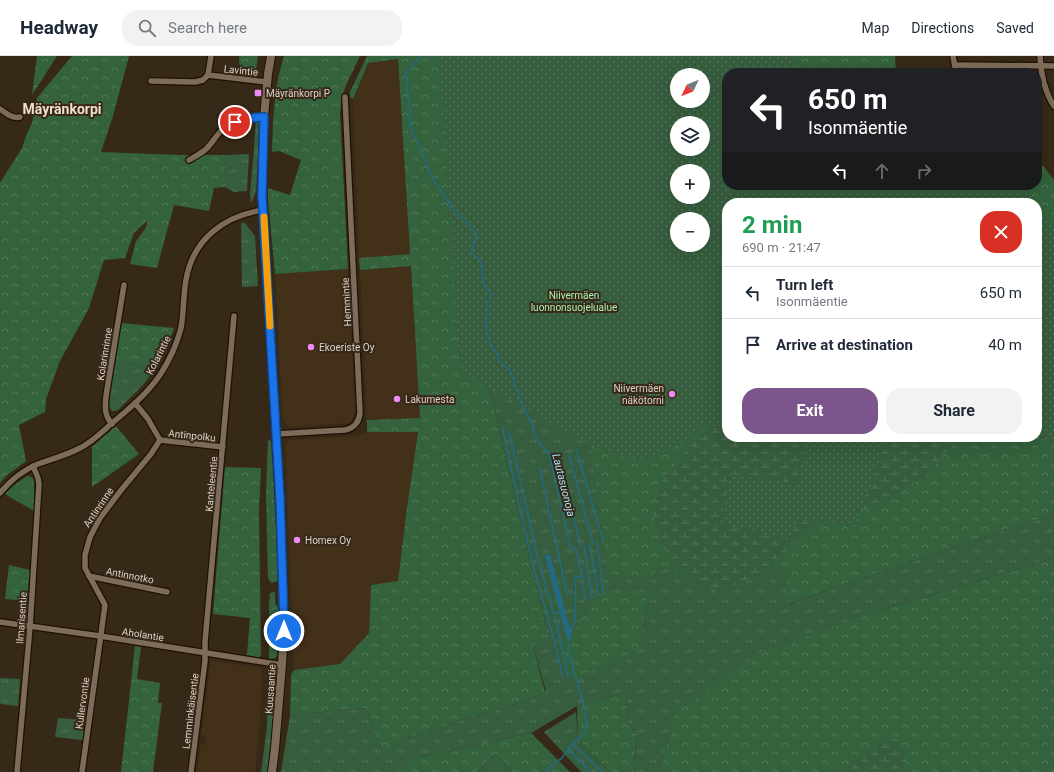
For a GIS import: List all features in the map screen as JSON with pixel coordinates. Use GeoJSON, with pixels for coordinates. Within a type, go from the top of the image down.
{"type":"FeatureCollection","features":[{"type":"Feature","properties":{"kind":"main road","name":"Kuusaantie"},"geometry":{"type":"LineString","coordinates":[[271,56],[264,117],[263,210],[280,499],[284,631],[272,772]]}},
{"type":"Feature","properties":{"kind":"street","name":"Lavintie"},"geometry":{"type":"LineString","coordinates":[[211,56],[208,75],[267,82]]}},
{"type":"Feature","properties":{"kind":"street"},"geometry":{"type":"LineString","coordinates":[[953,56],[955,68]]}},
{"type":"Feature","properties":{"kind":"street"},"geometry":{"type":"LineString","coordinates":[[1040,56],[1040,66]]}},
{"type":"Feature","properties":{"kind":"street"},"geometry":{"type":"LineString","coordinates":[[955,65],[1054,66]]}},
{"type":"Feature","properties":{"kind":"street"},"geometry":{"type":"LineString","coordinates":[[151,80],[195,82],[203,80],[208,75]]}},
{"type":"Feature","properties":{"kind":"street"},"geometry":{"type":"LineString","coordinates":[[1042,77],[1046,91],[1054,106]]}},
{"type":"Feature","properties":{"kind":"street","name":"Hemmintie"},"geometry":{"type":"LineString","coordinates":[[276,434],[345,430],[354,426],[359,419],[360,413],[345,97]]}},
{"type":"Feature","properties":{"kind":"street"},"geometry":{"type":"LineString","coordinates":[[0,109],[13,117],[16,118],[20,116]]}},
{"type":"Feature","properties":{"kind":"street"},"geometry":{"type":"LineString","coordinates":[[189,160],[206,150],[217,136],[228,126],[242,120],[264,117]]}},
{"type":"Feature","properties":{"kind":"street","name":"Kolarintie"},"geometry":{"type":"LineString","coordinates":[[0,493],[19,475],[33,466],[88,444],[112,424],[149,389],[166,365],[173,350],[180,328],[187,274],[198,248],[208,236],[223,224],[242,215],[263,210]]}},
{"type":"Feature","properties":{"kind":"street","name":"Kolarinrinne"},"geometry":{"type":"LineString","coordinates":[[112,424],[106,416],[106,396],[124,285]]}},
{"type":"Feature","properties":{"kind":"street","name":"Kanteleentie"},"geometry":{"type":"LineString","coordinates":[[205,653],[234,316]]}},
{"type":"Feature","properties":{"kind":"street"},"geometry":{"type":"LineString","coordinates":[[135,403],[148,419],[160,440]]}},
{"type":"Feature","properties":{"kind":"street","name":"Antinpolku"},"geometry":{"type":"LineString","coordinates":[[160,440],[223,447]]}},
{"type":"Feature","properties":{"kind":"street","name":"Antinrinne"},"geometry":{"type":"LineString","coordinates":[[100,636],[105,605],[85,568],[84,555],[94,528],[122,489],[151,454],[160,440]]}},
{"type":"Feature","properties":{"kind":"street","name":"Ilmarisentie"},"geometry":{"type":"LineString","coordinates":[[17,772],[30,626],[39,484],[33,466]]}},
{"type":"Feature","properties":{"kind":"street","name":"Antinnotko"},"geometry":{"type":"LineString","coordinates":[[89,576],[167,592]]}},
{"type":"Feature","properties":{"kind":"street","name":"Aholantie"},"geometry":{"type":"LineString","coordinates":[[0,622],[100,636],[282,665]]}},
{"type":"Feature","properties":{"kind":"street","name":"Kullervontie"},"geometry":{"type":"LineString","coordinates":[[82,772],[100,636]]}},
{"type":"Feature","properties":{"kind":"street","name":"Lemminkäisentie"},"geometry":{"type":"LineString","coordinates":[[191,772],[205,653]]}},
{"type":"Feature","properties":{"kind":"shaded area"},"geometry":{"type":"Polygon","coordinates":[[[398,59],[410,254],[359,258],[353,100],[368,63],[398,59]]]}},
{"type":"Feature","properties":{"kind":"shaded area"},"geometry":{"type":"Polygon","coordinates":[[[411,266],[420,418],[367,420],[360,270],[411,266]]]}},
{"type":"Feature","properties":{"kind":"shaded area"},"geometry":{"type":"Polygon","coordinates":[[[348,269],[355,411],[352,420],[348,423],[289,427],[283,421],[275,274],[348,269]]]}},
{"type":"Feature","properties":{"kind":"shaded area"},"geometry":{"type":"Polygon","coordinates":[[[367,432],[418,432],[398,581],[371,585],[369,633],[340,664],[294,670],[285,444],[289,440],[355,436],[367,432]]]}},
{"type":"Feature","properties":{"kind":"shaded area"},"geometry":{"type":"Polygon","coordinates":[[[211,661],[262,668],[260,721],[255,772],[197,772],[201,744],[204,744],[206,736],[201,735],[211,661]]]}},
{"type":"Feature","properties":{"kind":"green space"},"geometry":{"type":"Polygon","coordinates":[[[37,56],[57,56],[32,95],[37,56]]]}},
{"type":"Feature","properties":{"kind":"green space"},"geometry":{"type":"Polygon","coordinates":[[[72,56],[129,56],[113,116],[101,152],[226,155],[225,187],[214,188],[209,211],[174,205],[157,268],[130,264],[136,241],[145,229],[148,220],[134,233],[125,258],[104,260],[89,308],[60,361],[46,399],[45,412],[19,425],[26,461],[6,476],[0,483],[0,183],[22,148],[32,123],[37,98],[72,56]]]}},
{"type":"Feature","properties":{"kind":"green space"},"geometry":{"type":"Polygon","coordinates":[[[239,56],[258,56],[255,76],[253,78],[240,75],[239,56]]]}},
{"type":"Feature","properties":{"kind":"green space"},"geometry":{"type":"Polygon","coordinates":[[[284,56],[360,56],[342,96],[340,114],[348,269],[275,274],[268,188],[290,195],[301,160],[279,151],[272,152],[276,90],[284,56]]]}},
{"type":"Feature","properties":{"kind":"green space"},"geometry":{"type":"Polygon","coordinates":[[[367,56],[895,56],[896,68],[722,68],[722,190],[1042,190],[1042,164],[1054,180],[1054,515],[830,589],[788,605],[786,574],[763,560],[733,581],[707,588],[661,565],[649,579],[609,574],[589,429],[486,374],[549,640],[533,646],[545,692],[534,698],[405,738],[383,752],[366,708],[290,715],[291,675],[294,670],[340,664],[369,633],[371,585],[398,581],[418,432],[367,432],[367,420],[420,418],[411,266],[360,270],[359,258],[410,254],[398,59],[368,63],[353,99],[350,97],[350,92],[367,56]]]}},
{"type":"Feature","properties":{"kind":"green space","name":"Niivermäen luonnonsuojelualue"},"geometry":{"type":"Polygon","coordinates":[[[440,56],[792,56],[798,68],[722,68],[722,190],[1027,190],[1032,198],[722,198],[722,427],[704,425],[689,440],[641,462],[592,446],[460,371],[440,56]]]}},
{"type":"Feature","properties":{"kind":"green space"},"geometry":{"type":"Polygon","coordinates":[[[256,119],[259,120],[260,125],[256,190],[251,203],[250,193],[256,119]]]}},
{"type":"Feature","properties":{"kind":"green space"},"geometry":{"type":"Polygon","coordinates":[[[249,154],[247,191],[234,192],[225,187],[226,155],[249,154]]]}},
{"type":"Feature","properties":{"kind":"green space"},"geometry":{"type":"Polygon","coordinates":[[[1042,211],[1054,227],[1054,439],[1042,439],[1042,211]]]}},
{"type":"Feature","properties":{"kind":"green space"},"geometry":{"type":"Polygon","coordinates":[[[241,223],[245,223],[255,236],[258,286],[242,287],[241,223]]]}},
{"type":"Feature","properties":{"kind":"green space"},"geometry":{"type":"Polygon","coordinates":[[[121,323],[174,328],[164,353],[156,367],[114,360],[121,323]]]}},
{"type":"Feature","properties":{"kind":"green space"},"geometry":{"type":"Polygon","coordinates":[[[114,360],[156,367],[144,384],[118,410],[113,411],[109,406],[114,360]]]}},
{"type":"Feature","properties":{"kind":"green space"},"geometry":{"type":"Polygon","coordinates":[[[486,374],[589,429],[660,564],[707,588],[763,560],[786,574],[789,605],[830,589],[1054,515],[1054,558],[881,610],[674,714],[660,772],[633,772],[637,734],[628,723],[626,692],[577,706],[531,733],[411,759],[400,772],[281,772],[290,715],[366,708],[383,751],[405,738],[534,698],[546,691],[533,646],[549,640],[486,374]]]}},
{"type":"Feature","properties":{"kind":"green space"},"geometry":{"type":"Polygon","coordinates":[[[722,416],[722,442],[954,442],[928,474],[870,509],[819,520],[762,573],[720,591],[698,583],[679,567],[659,541],[653,513],[662,481],[684,453],[722,416]]]}},
{"type":"Feature","properties":{"kind":"green space"},"geometry":{"type":"Polygon","coordinates":[[[116,426],[139,454],[92,487],[92,447],[116,426]]]}},
{"type":"Feature","properties":{"kind":"green space"},"geometry":{"type":"Polygon","coordinates":[[[268,440],[271,441],[279,580],[271,583],[268,578],[266,496],[268,440]]]}},
{"type":"Feature","properties":{"kind":"green space"},"geometry":{"type":"Polygon","coordinates":[[[806,442],[882,442],[878,468],[854,526],[796,518],[791,540],[721,524],[729,474],[798,483],[806,442]]]}},
{"type":"Feature","properties":{"kind":"green space"},"geometry":{"type":"Polygon","coordinates":[[[225,467],[261,468],[259,512],[261,655],[259,658],[247,655],[250,618],[213,614],[225,467]]]}},
{"type":"Feature","properties":{"kind":"green space"},"geometry":{"type":"Polygon","coordinates":[[[27,476],[33,478],[34,482],[34,511],[5,494],[27,476]]]}},
{"type":"Feature","properties":{"kind":"green space"},"geometry":{"type":"Polygon","coordinates":[[[1054,558],[1054,772],[660,772],[674,714],[759,653],[881,610],[1054,558]]]}},
{"type":"Feature","properties":{"kind":"green space"},"geometry":{"type":"Polygon","coordinates":[[[9,565],[30,570],[27,601],[5,599],[9,565]]]}},
{"type":"Feature","properties":{"kind":"green space"},"geometry":{"type":"Polygon","coordinates":[[[601,590],[647,592],[639,650],[570,680],[563,648],[601,590]]]}},
{"type":"Feature","properties":{"kind":"green space"},"geometry":{"type":"Polygon","coordinates":[[[275,592],[275,603],[278,607],[277,655],[275,658],[269,659],[269,603],[270,593],[275,592]]]}},
{"type":"Feature","properties":{"kind":"green space"},"geometry":{"type":"Polygon","coordinates":[[[135,646],[141,647],[137,679],[160,683],[158,703],[162,703],[153,772],[121,772],[135,646]]]}},
{"type":"Feature","properties":{"kind":"green space"},"geometry":{"type":"Polygon","coordinates":[[[0,678],[20,679],[18,706],[0,704],[0,678]]]}},
{"type":"Feature","properties":{"kind":"green space"},"geometry":{"type":"Polygon","coordinates":[[[271,679],[276,680],[278,684],[273,727],[267,727],[268,681],[271,679]]]}},
{"type":"Feature","properties":{"kind":"green space"},"geometry":{"type":"Polygon","coordinates":[[[626,692],[628,723],[637,734],[633,772],[610,772],[578,740],[577,706],[626,692]]]}},
{"type":"Feature","properties":{"kind":"green space"},"geometry":{"type":"Polygon","coordinates":[[[576,712],[578,740],[610,772],[581,772],[544,732],[576,712]]]}},
{"type":"Feature","properties":{"kind":"green space"},"geometry":{"type":"Polygon","coordinates":[[[58,718],[85,720],[83,740],[55,737],[58,718]]]}},
{"type":"Feature","properties":{"kind":"green space"},"geometry":{"type":"Polygon","coordinates":[[[267,727],[273,727],[267,772],[261,772],[267,727]]]}},
{"type":"Feature","properties":{"kind":"green space"},"geometry":{"type":"Polygon","coordinates":[[[531,733],[570,772],[512,772],[496,754],[477,772],[400,772],[411,759],[531,733]]]}},
{"type":"Feature","properties":{"kind":"green space"},"geometry":{"type":"Polygon","coordinates":[[[890,737],[899,740],[906,755],[903,772],[828,772],[849,765],[890,737]]]}},
{"type":"Feature","properties":{"kind":"green space"},"geometry":{"type":"Polygon","coordinates":[[[496,754],[512,772],[477,772],[496,754]]]}},
{"type":"Feature","properties":{"kind":"waterway","name":"Lautasuonoja"},"geometry":{"type":"LineString","coordinates":[[421,56],[406,73],[411,127],[432,178],[453,209],[477,235],[471,252],[481,262],[485,287],[492,294],[487,304],[486,326],[489,342],[496,352],[500,362],[511,371],[516,389],[519,392],[519,399],[533,426],[535,435],[543,448],[549,453],[571,548],[576,550],[582,576],[575,578],[575,619],[568,640],[570,656],[587,723],[586,732],[573,744],[561,759],[554,763],[546,772]]}},
{"type":"Feature","properties":{"kind":"waterway"},"geometry":{"type":"LineString","coordinates":[[502,426],[533,566],[562,675]]}},
{"type":"Feature","properties":{"kind":"waterway"},"geometry":{"type":"LineString","coordinates":[[509,431],[538,559],[557,625],[568,677]]}},
{"type":"Feature","properties":{"kind":"waterway"},"geometry":{"type":"LineString","coordinates":[[576,449],[603,540]]}},
{"type":"Feature","properties":{"kind":"waterway"},"geometry":{"type":"LineString","coordinates":[[558,452],[581,547]]}},
{"type":"Feature","properties":{"kind":"waterway"},"geometry":{"type":"LineString","coordinates":[[569,455],[593,543]]}},
{"type":"Feature","properties":{"kind":"waterway"},"geometry":{"type":"LineString","coordinates":[[540,469],[567,594]]}},
{"type":"Feature","properties":{"kind":"waterway"},"geometry":{"type":"LineString","coordinates":[[597,542],[604,594]]}},
{"type":"Feature","properties":{"kind":"waterway"},"geometry":{"type":"LineString","coordinates":[[590,544],[598,595]]}},
{"type":"Feature","properties":{"kind":"waterway"},"geometry":{"type":"LineString","coordinates":[[584,546],[592,598]]}},
{"type":"Feature","properties":{"kind":"waterway"},"geometry":{"type":"LineString","coordinates":[[548,557],[569,636]]}},
{"type":"Feature","properties":{"kind":"waterway"},"geometry":{"type":"LineString","coordinates":[[582,576],[585,599]]}},
{"type":"Feature","properties":{"kind":"waterway"},"geometry":{"type":"LineString","coordinates":[[554,614],[563,611]]}},
{"type":"Feature","properties":{"kind":"waterway"},"geometry":{"type":"LineString","coordinates":[[573,744],[602,772]]}},
{"type":"Feature","properties":{"kind":"waterway"},"geometry":{"type":"LineString","coordinates":[[568,749],[591,772]]}},
{"type":"Feature","properties":{"kind":"slow traffic"},"geometry":{"type":"LineString","coordinates":[[264,217],[270,326]]}},
{"type":"Feature","properties":{"kind":"place","name":"Mäyränkorpi P"},"geometry":{"type":"Point","coordinates":[258,93]}},
{"type":"Feature","properties":{"kind":"place","name":"Ekoeriste Oy"},"geometry":{"type":"Point","coordinates":[311,347]}},
{"type":"Feature","properties":{"kind":"place","name":"Niivermäen näkötorni"},"geometry":{"type":"Point","coordinates":[672,394]}},
{"type":"Feature","properties":{"kind":"place","name":"Lakumesta"},"geometry":{"type":"Point","coordinates":[397,399]}},
{"type":"Feature","properties":{"kind":"place","name":"Homex Oy"},"geometry":{"type":"Point","coordinates":[297,540]}},
{"type":"Feature","properties":{"kind":"district","name":"Mäyränkorpi"},"geometry":{"type":"Point","coordinates":[62,109]}},
{"type":"Feature","properties":{"kind":"route"},"geometry":{"type":"LineString","coordinates":[[235,122],[264,117],[262,195],[280,499],[284,631]]}}]}
